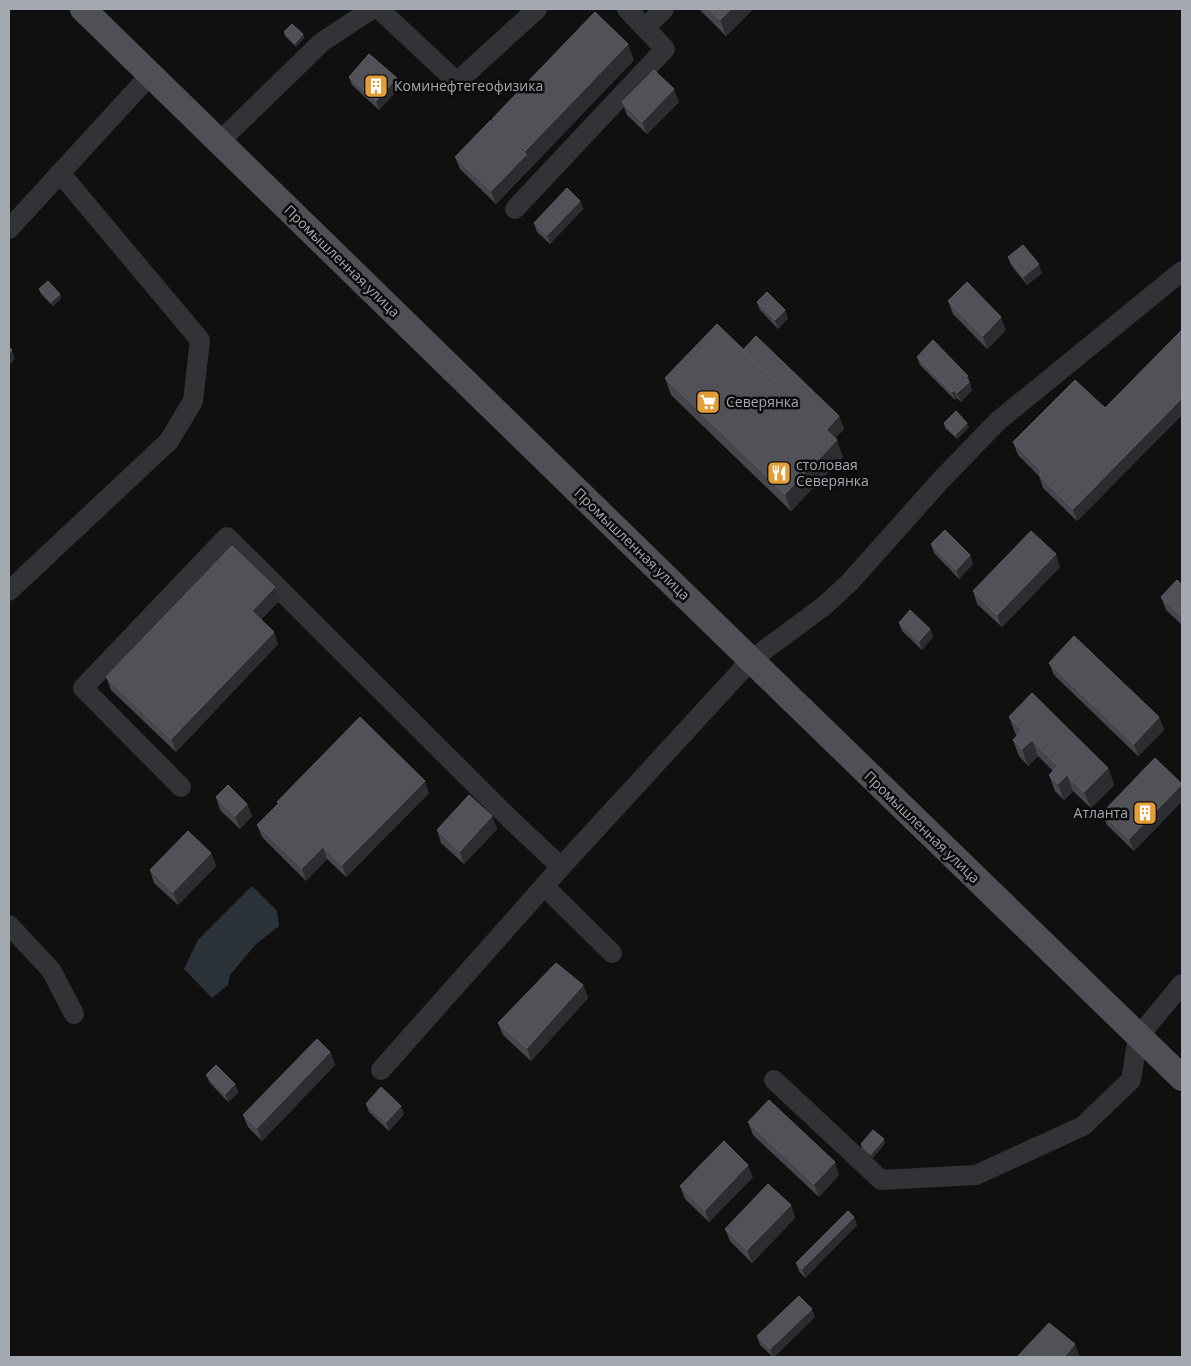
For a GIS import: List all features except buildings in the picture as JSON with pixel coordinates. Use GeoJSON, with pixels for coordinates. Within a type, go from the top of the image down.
{"type":"FeatureCollection","features":[{"type":"Feature","properties":{"kind":"main road","name":"Промышленная улица"},"geometry":{"type":"LineString","coordinates":[[83,9],[1182,1078]]}},
{"type":"Feature","properties":{"kind":"street"},"geometry":{"type":"LineString","coordinates":[[219,142],[322,42],[372,9]]}},
{"type":"Feature","properties":{"kind":"street"},"geometry":{"type":"LineString","coordinates":[[379,9],[457,82],[538,9]]}},
{"type":"Feature","properties":{"kind":"street"},"geometry":{"type":"LineString","coordinates":[[515,209],[665,49],[627,9]]}},
{"type":"Feature","properties":{"kind":"street"},"geometry":{"type":"LineString","coordinates":[[645,28],[664,9]]}},
{"type":"Feature","properties":{"kind":"street"},"geometry":{"type":"LineString","coordinates":[[13,216],[60,173],[150,74]]}},
{"type":"Feature","properties":{"kind":"street"},"geometry":{"type":"LineString","coordinates":[[9,591],[169,441],[193,401],[200,340],[60,173]]}},
{"type":"Feature","properties":{"kind":"street"},"geometry":{"type":"LineString","coordinates":[[380,1070],[561,867],[751,660],[824,606],[849,582],[940,480],[998,421],[1182,271]]}},
{"type":"Feature","properties":{"kind":"street"},"geometry":{"type":"LineString","coordinates":[[181,787],[82,688],[227,537],[510,819],[561,867]]}},
{"type":"Feature","properties":{"kind":"street"},"geometry":{"type":"LineString","coordinates":[[544,886],[612,954]]}},
{"type":"Feature","properties":{"kind":"street"},"geometry":{"type":"LineString","coordinates":[[9,925],[51,970],[74,1014]]}},
{"type":"Feature","properties":{"kind":"street"},"geometry":{"type":"LineString","coordinates":[[774,1080],[881,1180],[976,1175],[1083,1126],[1132,1080],[1138,1037],[1182,984]]}},
{"type":"Feature","properties":{"kind":"shaded area"},"geometry":{"type":"Polygon","coordinates":[[[252,886],[277,911],[279,926],[256,944],[230,975],[228,985],[212,998],[184,969],[198,940],[252,886]]]}},
{"type":"Feature","properties":{"kind":"place","name":"Коминефтегеофизика"},"geometry":{"type":"Point","coordinates":[376,86]}},
{"type":"Feature","properties":{"kind":"place","name":"Северянка"},"geometry":{"type":"Point","coordinates":[708,402]}},
{"type":"Feature","properties":{"kind":"place","name":"столовая Северянка"},"geometry":{"type":"Point","coordinates":[779,473]}},
{"type":"Feature","properties":{"kind":"place","name":"Атланта"},"geometry":{"type":"Point","coordinates":[1145,813]}}]}
